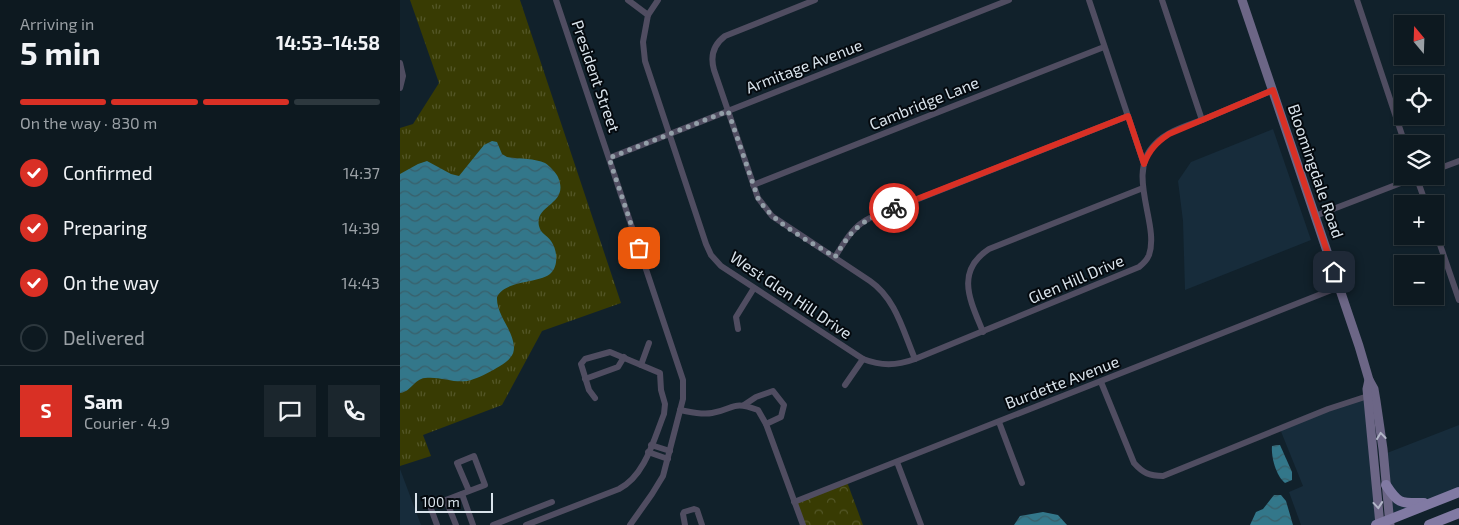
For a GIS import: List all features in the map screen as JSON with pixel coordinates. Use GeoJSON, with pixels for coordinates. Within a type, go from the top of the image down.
{"type":"FeatureCollection","features":[{"type":"Feature","properties":{"kind":"main road","name":"Bloomingdale Road"},"geometry":{"type":"LineString","coordinates":[[1242,0],[1340,287],[1369,380],[1374,389],[1386,485],[1383,524]]}},
{"type":"Feature","properties":{"kind":"main road","name":"Bloomingdale Road"},"geometry":{"type":"LineString","coordinates":[[1369,380],[1367,389],[1383,524]]}},
{"type":"Feature","properties":{"kind":"main road"},"geometry":{"type":"LineString","coordinates":[[1386,485],[1400,502],[1431,504]]}},
{"type":"Feature","properties":{"kind":"main road"},"geometry":{"type":"LineString","coordinates":[[1383,524],[1459,492]]}},
{"type":"Feature","properties":{"kind":"main road"},"geometry":{"type":"LineString","coordinates":[[1429,525],[1459,513]]}},
{"type":"Feature","properties":{"kind":"street","name":"President Street"},"geometry":{"type":"LineString","coordinates":[[556,0],[680,371],[683,389],[680,410],[663,476],[630,525]]}},
{"type":"Feature","properties":{"kind":"street"},"geometry":{"type":"LineString","coordinates":[[628,0],[648,16],[658,0]]}},
{"type":"Feature","properties":{"kind":"street"},"geometry":{"type":"LineString","coordinates":[[816,0],[722,38],[714,50],[712,60],[753,185],[762,205],[772,216],[884,292],[893,306],[915,359]]}},
{"type":"Feature","properties":{"kind":"street","name":"Armitage Avenue"},"geometry":{"type":"LineString","coordinates":[[609,158],[1009,0]]}},
{"type":"Feature","properties":{"kind":"street"},"geometry":{"type":"LineString","coordinates":[[1089,0],[1144,164]]}},
{"type":"Feature","properties":{"kind":"street"},"geometry":{"type":"LineString","coordinates":[[1162,0],[1202,120]]}},
{"type":"Feature","properties":{"kind":"street"},"geometry":{"type":"LineString","coordinates":[[1356,0],[1402,135]]}},
{"type":"Feature","properties":{"kind":"street","name":"West Glen Hill Drive"},"geometry":{"type":"LineString","coordinates":[[648,16],[643,34],[643,52],[647,70],[709,250],[721,266],[863,359]]}},
{"type":"Feature","properties":{"kind":"street","name":"Cambridge Lane"},"geometry":{"type":"LineString","coordinates":[[753,185],[1104,46]]}},
{"type":"Feature","properties":{"kind":"street"},"geometry":{"type":"LineString","coordinates":[[400,63],[404,76],[400,88]]}},
{"type":"Feature","properties":{"kind":"street","name":"Glen Hill Drive"},"geometry":{"type":"LineString","coordinates":[[863,359],[875,364],[889,365],[915,359],[1139,267],[1149,257],[1151,246],[1143,188],[1144,164],[1155,144],[1174,131],[1273,90]]}},
{"type":"Feature","properties":{"kind":"street"},"geometry":{"type":"LineString","coordinates":[[835,257],[850,234],[860,224],[870,218],[1128,116]]}},
{"type":"Feature","properties":{"kind":"street"},"geometry":{"type":"LineString","coordinates":[[1444,167],[1459,161]]}},
{"type":"Feature","properties":{"kind":"street"},"geometry":{"type":"LineString","coordinates":[[1315,216],[1396,185]]}},
{"type":"Feature","properties":{"kind":"street"},"geometry":{"type":"LineString","coordinates":[[983,332],[969,296],[968,283],[972,267],[984,252],[1143,188]]}},
{"type":"Feature","properties":{"kind":"street"},"geometry":{"type":"LineString","coordinates":[[1440,245],[1459,300]]}},
{"type":"Feature","properties":{"kind":"street","name":"Burdette Avenue"},"geometry":{"type":"LineString","coordinates":[[794,502],[1340,287]]}},
{"type":"Feature","properties":{"kind":"street"},"geometry":{"type":"LineString","coordinates":[[738,329],[736,317],[754,288]]}},
{"type":"Feature","properties":{"kind":"street"},"geometry":{"type":"LineString","coordinates":[[642,365],[649,343]]}},
{"type":"Feature","properties":{"kind":"street"},"geometry":{"type":"LineString","coordinates":[[526,525],[626,486],[637,475],[665,408],[660,390],[660,373],[613,352],[606,352],[582,360],[581,364],[589,390],[595,398]]}},
{"type":"Feature","properties":{"kind":"street"},"geometry":{"type":"LineString","coordinates":[[586,379],[618,367],[624,357]]}},
{"type":"Feature","properties":{"kind":"street"},"geometry":{"type":"LineString","coordinates":[[845,385],[863,359]]}},
{"type":"Feature","properties":{"kind":"street"},"geometry":{"type":"LineString","coordinates":[[1101,382],[1134,463],[1146,474],[1152,476],[1163,476],[1307,417],[1368,396]]}},
{"type":"Feature","properties":{"kind":"street"},"geometry":{"type":"LineString","coordinates":[[744,405],[756,397],[773,391],[784,405],[781,417],[766,424]]}},
{"type":"Feature","properties":{"kind":"street"},"geometry":{"type":"LineString","coordinates":[[680,410],[702,414],[736,405],[744,405],[758,410],[766,424],[803,525]]}},
{"type":"Feature","properties":{"kind":"street"},"geometry":{"type":"LineString","coordinates":[[998,422],[1022,483]]}},
{"type":"Feature","properties":{"kind":"street"},"geometry":{"type":"LineString","coordinates":[[651,445],[670,451]]}},
{"type":"Feature","properties":{"kind":"street"},"geometry":{"type":"LineString","coordinates":[[648,452],[668,460]]}},
{"type":"Feature","properties":{"kind":"street"},"geometry":{"type":"LineString","coordinates":[[437,525],[430,506],[465,493],[485,485],[474,456],[457,463],[465,493],[473,525]]}},
{"type":"Feature","properties":{"kind":"street"},"geometry":{"type":"LineString","coordinates":[[896,462],[922,525]]}},
{"type":"Feature","properties":{"kind":"street"},"geometry":{"type":"LineString","coordinates":[[446,500],[456,525]]}},
{"type":"Feature","properties":{"kind":"street"},"geometry":{"type":"LineString","coordinates":[[493,525],[552,502]]}},
{"type":"Feature","properties":{"kind":"street"},"geometry":{"type":"LineString","coordinates":[[685,525],[684,512],[694,509],[697,510],[702,525]]}},
{"type":"Feature","properties":{"kind":"shaded area"},"geometry":{"type":"Polygon","coordinates":[[[1273,129],[1311,240],[1185,290],[1183,221],[1178,181],[1191,162],[1273,129]]]}},
{"type":"Feature","properties":{"kind":"shaded area"},"geometry":{"type":"Polygon","coordinates":[[[1365,398],[1377,523],[1372,525],[1301,525],[1289,492],[1303,486],[1280,429],[1365,398]]]}},
{"type":"Feature","properties":{"kind":"shaded area"},"geometry":{"type":"Polygon","coordinates":[[[1459,425],[1459,491],[1391,517],[1387,453],[1459,425]]]}},
{"type":"Feature","properties":{"kind":"shaded area"},"geometry":{"type":"Polygon","coordinates":[[[400,469],[421,525],[400,525],[400,469]]]}},
{"type":"Feature","properties":{"kind":"green space"},"geometry":{"type":"Polygon","coordinates":[[[410,0],[520,0],[621,303],[542,331],[502,405],[423,435],[431,456],[400,466],[400,128],[413,124],[439,83],[410,0]]]}},
{"type":"Feature","properties":{"kind":"green space"},"geometry":{"type":"Polygon","coordinates":[[[847,482],[863,525],[805,525],[796,502],[847,482]]]}},
{"type":"Feature","properties":{"kind":"water"},"geometry":{"type":"Polygon","coordinates":[[[492,141],[497,142],[502,154],[507,157],[541,161],[549,166],[558,177],[559,193],[539,219],[540,229],[555,248],[554,270],[539,279],[508,287],[501,291],[497,297],[499,310],[513,340],[514,351],[507,361],[490,372],[471,380],[456,381],[425,378],[400,393],[400,174],[427,161],[451,174],[459,176],[484,145],[492,141]]]}},
{"type":"Feature","properties":{"kind":"water"},"geometry":{"type":"Polygon","coordinates":[[[1280,445],[1292,472],[1292,480],[1285,483],[1279,476],[1273,461],[1272,446],[1280,445]]]}},
{"type":"Feature","properties":{"kind":"water"},"geometry":{"type":"Polygon","coordinates":[[[1274,495],[1281,495],[1286,501],[1293,525],[1250,525],[1256,512],[1263,509],[1274,495]]]}},
{"type":"Feature","properties":{"kind":"water"},"geometry":{"type":"Polygon","coordinates":[[[1043,512],[1058,515],[1067,525],[1014,525],[1020,516],[1043,512]]]}},
{"type":"Feature","properties":{"kind":"way so far"},"geometry":{"type":"LineString","coordinates":[[639,248],[609,158],[728,111],[762,205],[772,216],[835,257],[855,228],[866,220],[894,208]]}},
{"type":"Feature","properties":{"kind":"route"},"geometry":{"type":"LineString","coordinates":[[894,208],[1128,116],[1144,164],[1155,144],[1174,131],[1273,90],[1334,272]]}}]}
